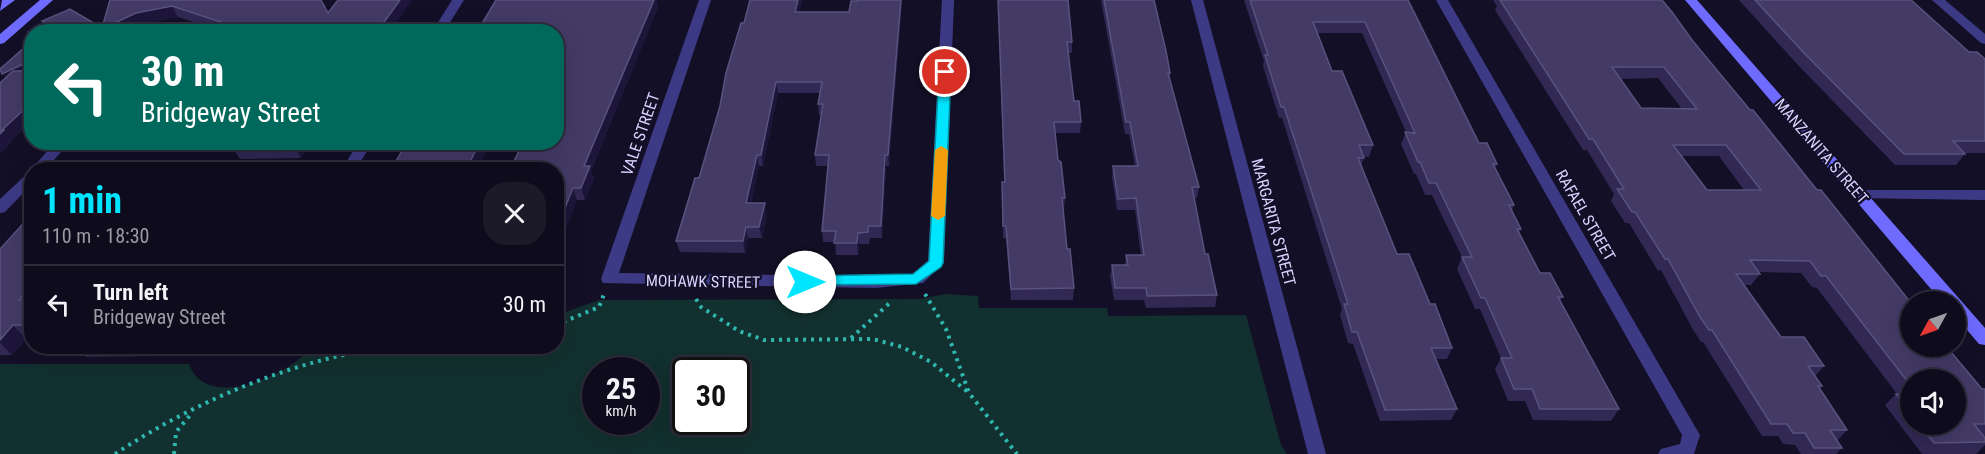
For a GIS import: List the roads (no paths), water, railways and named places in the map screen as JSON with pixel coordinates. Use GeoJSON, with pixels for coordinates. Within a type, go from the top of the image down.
{"type":"FeatureCollection","features":[{"type":"Feature","properties":{"kind":"street"},"geometry":{"type":"LineString","coordinates":[[0,7],[9,0]]}},
{"type":"Feature","properties":{"kind":"street"},"geometry":{"type":"LineString","coordinates":[[0,40],[47,0]]}},
{"type":"Feature","properties":{"kind":"street"},"geometry":{"type":"LineString","coordinates":[[443,24],[458,0]]}},
{"type":"Feature","properties":{"kind":"street","name":"VALE STREET"},"geometry":{"type":"LineString","coordinates":[[609,279],[705,0]]}},
{"type":"Feature","properties":{"kind":"street","name":"MOHAWK STREET"},"geometry":{"type":"LineString","coordinates":[[609,279],[687,282],[876,282],[916,279],[936,263],[948,0]]}},
{"type":"Feature","properties":{"kind":"street","name":"MARGARITA STREET"},"geometry":{"type":"LineString","coordinates":[[1197,0],[1317,454]]}},
{"type":"Feature","properties":{"kind":"street","name":"RAFAEL STREET"},"geometry":{"type":"LineString","coordinates":[[1442,0],[1691,435],[1687,450],[1667,454]]}},
{"type":"Feature","properties":{"kind":"street","name":"MANZANITA STREET"},"geometry":{"type":"LineString","coordinates":[[1691,0],[1943,291]]}},
{"type":"Feature","properties":{"kind":"street"},"geometry":{"type":"LineString","coordinates":[[1938,0],[1985,40]]}},
{"type":"Feature","properties":{"kind":"street"},"geometry":{"type":"LineString","coordinates":[[44,162],[56,150]]}},
{"type":"Feature","properties":{"kind":"street"},"geometry":{"type":"LineString","coordinates":[[0,208],[24,186]]}},
{"type":"Feature","properties":{"kind":"street"},"geometry":{"type":"LineString","coordinates":[[1860,195],[1985,195]]}},
{"type":"Feature","properties":{"kind":"street"},"geometry":{"type":"LineString","coordinates":[[1966,317],[1985,339]]}}]}
